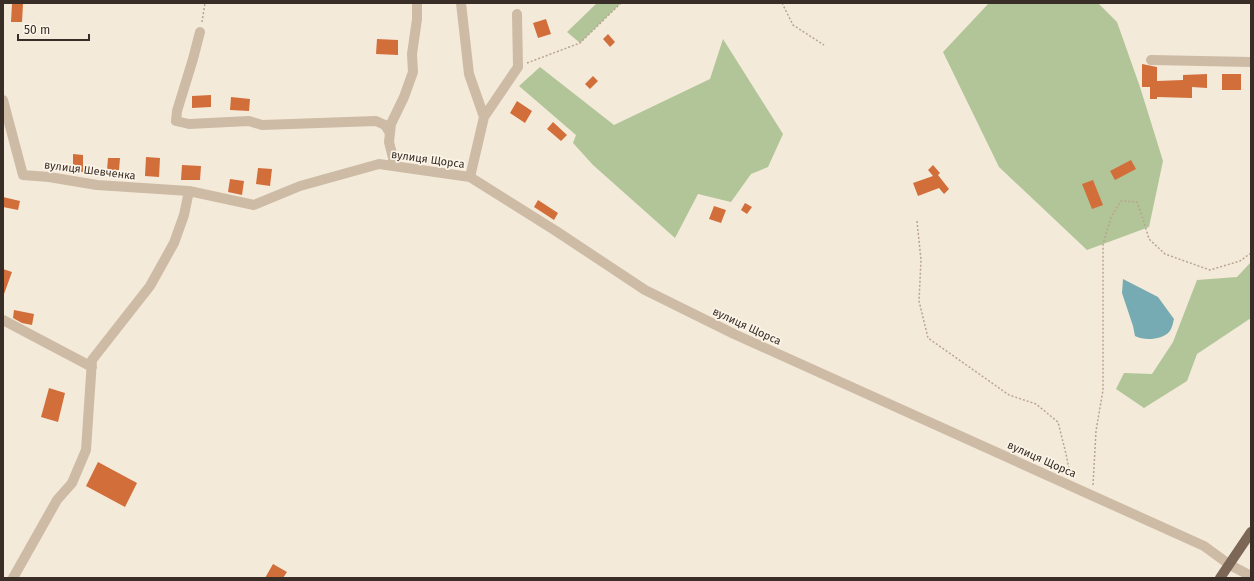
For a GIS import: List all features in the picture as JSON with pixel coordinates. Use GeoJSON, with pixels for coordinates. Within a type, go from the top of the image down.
{"type":"FeatureCollection","features":[{"type":"Feature","properties":{"kind":"main road"},"geometry":{"type":"LineString","coordinates":[[1220,578],[1251,532]]}},
{"type":"Feature","properties":{"kind":"street"},"geometry":{"type":"LineString","coordinates":[[394,166],[389,142],[391,124],[404,97],[413,72],[412,54],[417,19],[417,3]]}},
{"type":"Feature","properties":{"kind":"street"},"geometry":{"type":"LineString","coordinates":[[461,3],[469,74],[484,117]]}},
{"type":"Feature","properties":{"kind":"street"},"geometry":{"type":"LineString","coordinates":[[470,177],[484,117],[518,67],[517,14]]}},
{"type":"Feature","properties":{"kind":"street"},"geometry":{"type":"LineString","coordinates":[[200,32],[176,111],[176,121],[189,124],[249,121],[262,125],[376,121],[385,125],[390,132]]}},
{"type":"Feature","properties":{"kind":"street"},"geometry":{"type":"LineString","coordinates":[[1151,60],[1251,62]]}},
{"type":"Feature","properties":{"kind":"street","name":"вулиця Шевченка"},"geometry":{"type":"LineString","coordinates":[[3,100],[23,174],[97,185],[189,192],[254,205]]}},
{"type":"Feature","properties":{"kind":"street","name":"вулиця Щорса"},"geometry":{"type":"LineString","coordinates":[[254,205],[300,186],[379,164],[470,177],[556,231],[645,290],[734,334],[1204,546],[1230,565],[1251,576]]}},
{"type":"Feature","properties":{"kind":"street"},"geometry":{"type":"LineString","coordinates":[[13,578],[57,500],[72,483],[86,450],[92,360],[150,286],[174,243],[184,215],[189,192]]}},
{"type":"Feature","properties":{"kind":"street"},"geometry":{"type":"LineString","coordinates":[[3,320],[92,366]]}},
{"type":"Feature","properties":{"kind":"path"},"geometry":{"type":"LineString","coordinates":[[200,32],[205,3]]}},
{"type":"Feature","properties":{"kind":"path"},"geometry":{"type":"LineString","coordinates":[[518,67],[580,42],[621,3]]}},
{"type":"Feature","properties":{"kind":"path"},"geometry":{"type":"LineString","coordinates":[[782,3],[794,25],[824,45]]}},
{"type":"Feature","properties":{"kind":"path"},"geometry":{"type":"LineString","coordinates":[[1093,496],[1096,431],[1103,390],[1103,244],[1111,217],[1121,201],[1137,202],[1149,239],[1165,254],[1210,270],[1240,261],[1251,253]]}},
{"type":"Feature","properties":{"kind":"path"},"geometry":{"type":"LineString","coordinates":[[917,221],[921,260],[919,301],[928,338],[1008,394],[1036,404],[1058,422],[1072,486]]}},
{"type":"Feature","properties":{"kind":"green space"},"geometry":{"type":"Polygon","coordinates":[[[597,3],[621,3],[580,43],[567,32],[597,3]]]}},
{"type":"Feature","properties":{"kind":"green space"},"geometry":{"type":"Polygon","coordinates":[[[989,3],[1098,3],[1117,22],[1140,87],[1163,161],[1149,227],[1087,250],[999,167],[943,52],[989,3]]]}},
{"type":"Feature","properties":{"kind":"green space"},"geometry":{"type":"Polygon","coordinates":[[[723,39],[783,134],[768,167],[751,174],[731,202],[698,194],[675,238],[593,165],[573,143],[576,135],[519,86],[540,67],[614,125],[710,79],[723,39]]]}},
{"type":"Feature","properties":{"kind":"green space"},"geometry":{"type":"Polygon","coordinates":[[[1251,262],[1251,318],[1197,354],[1187,381],[1144,408],[1116,389],[1124,373],[1152,374],[1173,342],[1197,280],[1237,277],[1251,262]]]}},
{"type":"Feature","properties":{"kind":"water"},"geometry":{"type":"Polygon","coordinates":[[[1123,279],[1158,297],[1174,319],[1171,329],[1166,335],[1153,339],[1143,339],[1135,336],[1122,293],[1123,279]]]}},
{"type":"Feature","properties":{"kind":"building"},"geometry":{"type":"Polygon","coordinates":[[[12,4],[23,4],[22,22],[11,22],[12,4]]]}},
{"type":"Feature","properties":{"kind":"building"},"geometry":{"type":"Polygon","coordinates":[[[546,19],[551,34],[538,38],[533,23],[546,19]]]}},
{"type":"Feature","properties":{"kind":"building"},"geometry":{"type":"Polygon","coordinates":[[[608,34],[615,42],[610,47],[603,39],[608,34]]]}},
{"type":"Feature","properties":{"kind":"building"},"geometry":{"type":"Polygon","coordinates":[[[377,39],[398,40],[398,55],[376,54],[377,39]]]}},
{"type":"Feature","properties":{"kind":"building"},"geometry":{"type":"Polygon","coordinates":[[[1142,64],[1157,67],[1157,81],[1183,80],[1183,75],[1207,74],[1207,88],[1192,87],[1192,98],[1157,97],[1157,99],[1150,99],[1150,87],[1142,87],[1142,64]]]}},
{"type":"Feature","properties":{"kind":"building"},"geometry":{"type":"Polygon","coordinates":[[[1222,74],[1241,74],[1241,90],[1222,90],[1222,74]]]}},
{"type":"Feature","properties":{"kind":"building"},"geometry":{"type":"Polygon","coordinates":[[[593,76],[598,81],[590,89],[585,84],[593,76]]]}},
{"type":"Feature","properties":{"kind":"building"},"geometry":{"type":"Polygon","coordinates":[[[211,95],[211,107],[192,108],[192,96],[211,95]]]}},
{"type":"Feature","properties":{"kind":"building"},"geometry":{"type":"Polygon","coordinates":[[[231,97],[250,99],[249,111],[230,110],[231,97]]]}},
{"type":"Feature","properties":{"kind":"building"},"geometry":{"type":"Polygon","coordinates":[[[517,101],[532,111],[525,123],[510,113],[517,101]]]}},
{"type":"Feature","properties":{"kind":"building"},"geometry":{"type":"Polygon","coordinates":[[[553,122],[567,135],[561,141],[547,129],[553,122]]]}},
{"type":"Feature","properties":{"kind":"building"},"geometry":{"type":"Polygon","coordinates":[[[73,154],[83,155],[83,172],[73,172],[73,154]]]}},
{"type":"Feature","properties":{"kind":"building"},"geometry":{"type":"Polygon","coordinates":[[[146,157],[160,158],[159,177],[145,176],[146,157]]]}},
{"type":"Feature","properties":{"kind":"building"},"geometry":{"type":"Polygon","coordinates":[[[108,158],[120,158],[119,170],[107,170],[108,158]]]}},
{"type":"Feature","properties":{"kind":"building"},"geometry":{"type":"Polygon","coordinates":[[[1131,160],[1136,169],[1115,180],[1110,171],[1131,160]]]}},
{"type":"Feature","properties":{"kind":"building"},"geometry":{"type":"Polygon","coordinates":[[[182,165],[201,166],[200,180],[181,180],[182,165]]]}},
{"type":"Feature","properties":{"kind":"building"},"geometry":{"type":"Polygon","coordinates":[[[933,165],[940,173],[938,175],[949,189],[944,194],[939,188],[918,196],[913,183],[933,176],[928,170],[933,165]]]}},
{"type":"Feature","properties":{"kind":"building"},"geometry":{"type":"Polygon","coordinates":[[[258,168],[272,169],[270,186],[256,184],[258,168]]]}},
{"type":"Feature","properties":{"kind":"building"},"geometry":{"type":"Polygon","coordinates":[[[230,179],[244,181],[242,195],[228,192],[230,179]]]}},
{"type":"Feature","properties":{"kind":"building"},"geometry":{"type":"Polygon","coordinates":[[[1093,180],[1103,205],[1092,209],[1082,184],[1093,180]]]}},
{"type":"Feature","properties":{"kind":"building"},"geometry":{"type":"Polygon","coordinates":[[[3,197],[20,201],[18,210],[3,207],[3,197]]]}},
{"type":"Feature","properties":{"kind":"building"},"geometry":{"type":"Polygon","coordinates":[[[538,200],[558,213],[554,220],[534,207],[538,200]]]}},
{"type":"Feature","properties":{"kind":"building"},"geometry":{"type":"Polygon","coordinates":[[[745,203],[752,207],[747,214],[741,210],[745,203]]]}},
{"type":"Feature","properties":{"kind":"building"},"geometry":{"type":"Polygon","coordinates":[[[714,206],[726,210],[721,223],[709,219],[714,206]]]}},
{"type":"Feature","properties":{"kind":"building"},"geometry":{"type":"Polygon","coordinates":[[[3,269],[12,272],[4,294],[3,294],[3,269]]]}},
{"type":"Feature","properties":{"kind":"building"},"geometry":{"type":"Polygon","coordinates":[[[14,310],[34,314],[32,325],[22,323],[13,318],[14,310]]]}},
{"type":"Feature","properties":{"kind":"building"},"geometry":{"type":"Polygon","coordinates":[[[49,388],[65,393],[58,422],[41,417],[49,388]]]}},
{"type":"Feature","properties":{"kind":"building"},"geometry":{"type":"Polygon","coordinates":[[[98,462],[137,483],[125,507],[86,486],[98,462]]]}},
{"type":"Feature","properties":{"kind":"building"},"geometry":{"type":"Polygon","coordinates":[[[273,564],[287,572],[283,578],[265,578],[273,564]]]}}]}
